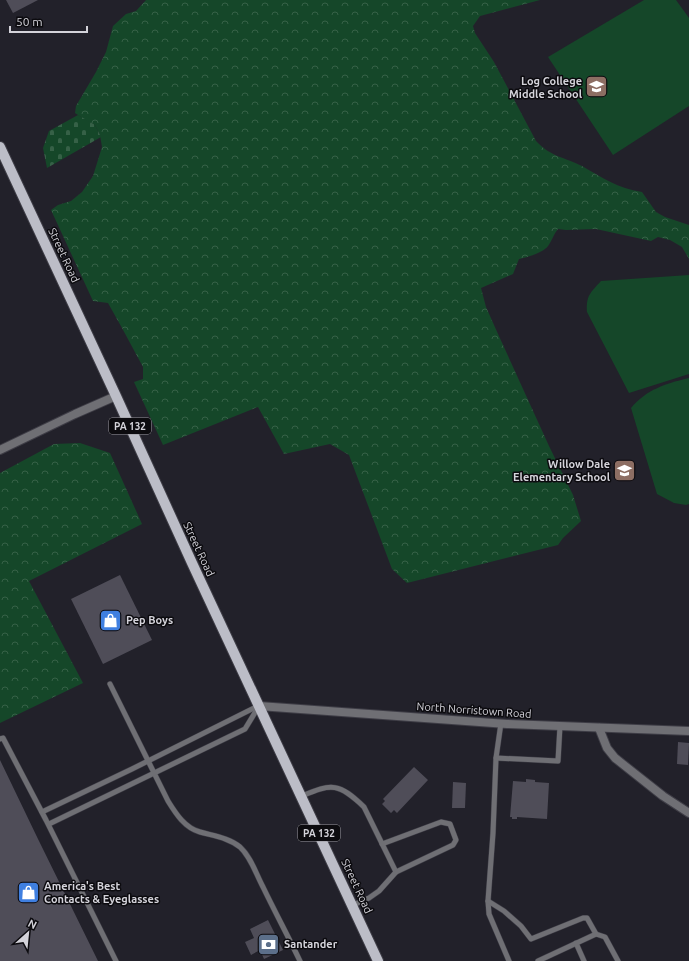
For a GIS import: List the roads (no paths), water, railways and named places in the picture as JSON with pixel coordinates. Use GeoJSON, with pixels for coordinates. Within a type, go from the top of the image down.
{"type":"FeatureCollection","features":[{"type":"Feature","properties":{"kind":"main road","name":"Street Road"},"geometry":{"type":"LineString","coordinates":[[0,147],[378,961]]}},
{"type":"Feature","properties":{"kind":"street"},"geometry":{"type":"LineString","coordinates":[[0,450],[116,396]]}},
{"type":"Feature","properties":{"kind":"street","name":"North Norristown Road"},"geometry":{"type":"LineString","coordinates":[[259,706],[501,723],[689,731]]}},
{"type":"Feature","properties":{"kind":"street"},"geometry":{"type":"LineString","coordinates":[[599,728],[601,737],[615,758],[663,796],[689,813]]}},
{"type":"Feature","properties":{"kind":"lane"},"geometry":{"type":"LineString","coordinates":[[110,684],[176,815],[182,821],[199,832],[230,841],[239,846],[246,853],[256,870],[300,961]]}},
{"type":"Feature","properties":{"kind":"lane"},"geometry":{"type":"LineString","coordinates":[[42,812],[259,706]]}},
{"type":"Feature","properties":{"kind":"lane"},"geometry":{"type":"LineString","coordinates":[[48,824],[245,729],[259,706]]}},
{"type":"Feature","properties":{"kind":"lane"},"geometry":{"type":"LineString","coordinates":[[501,723],[496,758],[488,901],[489,914],[509,961]]}},
{"type":"Feature","properties":{"kind":"lane"},"geometry":{"type":"LineString","coordinates":[[496,758],[558,761],[560,726]]}},
{"type":"Feature","properties":{"kind":"lane"},"geometry":{"type":"LineString","coordinates":[[0,739],[3,738],[42,812],[116,961]]}},
{"type":"Feature","properties":{"kind":"lane"},"geometry":{"type":"LineString","coordinates":[[302,796],[321,788],[331,786],[345,792],[364,807],[396,872]]}},
{"type":"Feature","properties":{"kind":"lane"},"geometry":{"type":"LineString","coordinates":[[353,905],[369,898],[379,891],[396,872],[453,845],[456,840],[450,824],[441,822],[382,844]]}},
{"type":"Feature","properties":{"kind":"lane"},"geometry":{"type":"LineString","coordinates":[[488,901],[504,911],[521,926],[531,939],[582,918],[587,918],[596,934],[605,937],[618,961]]}},
{"type":"Feature","properties":{"kind":"lane"},"geometry":{"type":"LineString","coordinates":[[538,961],[596,934]]}},
{"type":"Feature","properties":{"kind":"lane"},"geometry":{"type":"LineString","coordinates":[[576,943],[584,961]]}},
{"type":"Feature","properties":{"kind":"place","name":"Log College Middle School"},"geometry":{"type":"Point","coordinates":[597,87]}},
{"type":"Feature","properties":{"kind":"place","name":"Willow Dale Elementary School"},"geometry":{"type":"Point","coordinates":[625,470]}},
{"type":"Feature","properties":{"kind":"place","name":"Pep Boys"},"geometry":{"type":"Point","coordinates":[111,620]}},
{"type":"Feature","properties":{"kind":"place","name":"America's Best Contacts & Eyeglasses"},"geometry":{"type":"Point","coordinates":[28,892]}},
{"type":"Feature","properties":{"kind":"place","name":"Santander"},"geometry":{"type":"Point","coordinates":[268,944]}}]}
